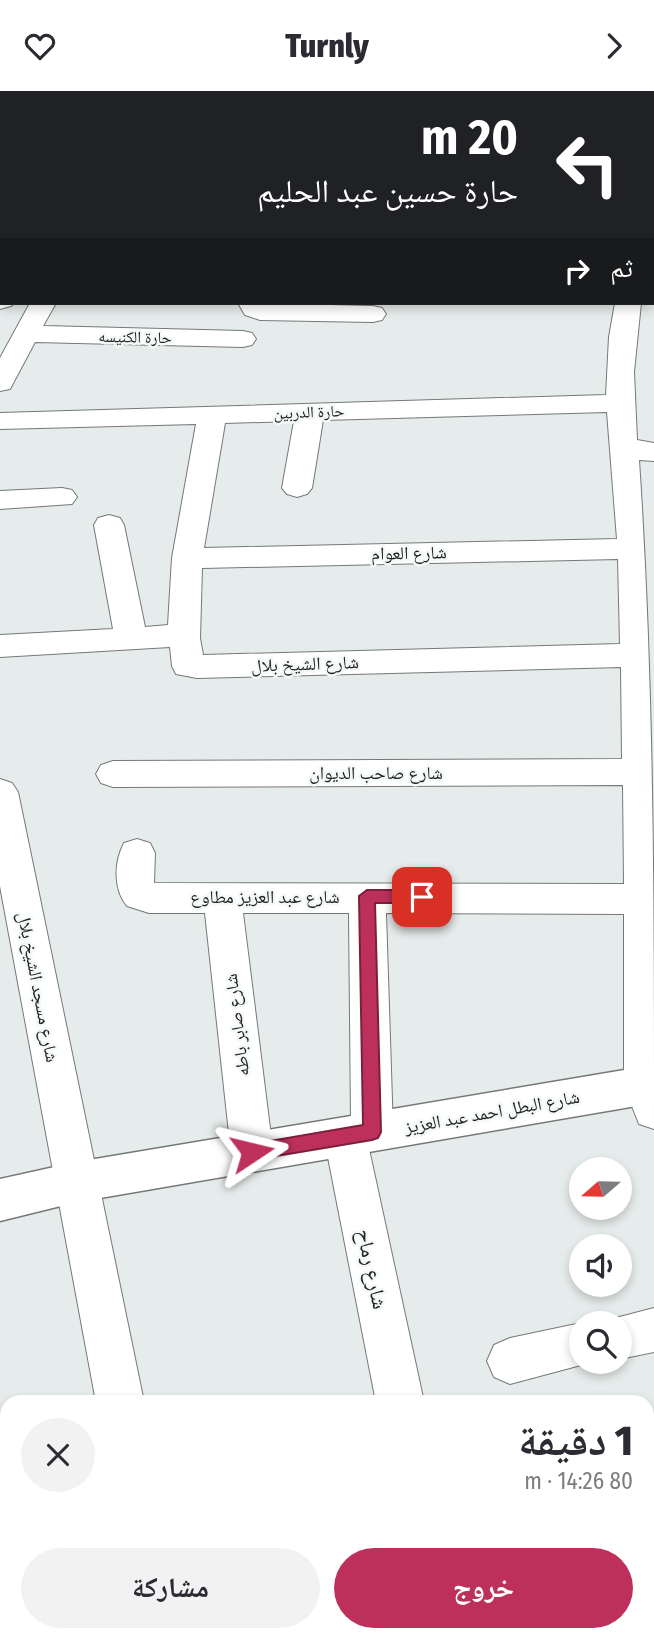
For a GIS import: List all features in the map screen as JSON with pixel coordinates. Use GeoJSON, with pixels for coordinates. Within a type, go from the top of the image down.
{"type":"FeatureCollection","features":[{"type":"Feature","properties":{"kind":"main road","name":"شارع البطل احمد عبد العزيز"},"geometry":{"type":"LineString","coordinates":[[0,1200],[77,1182],[358,1134],[651,1094]]}},
{"type":"Feature","properties":{"kind":"street"},"geometry":{"type":"LineString","coordinates":[[0,383],[42,305]]}},
{"type":"Feature","properties":{"kind":"street"},"geometry":{"type":"LineString","coordinates":[[628,305],[622,327],[618,404],[638,451],[640,484],[643,673],[640,772],[647,844],[644,899],[651,1094]]}},
{"type":"Feature","properties":{"kind":"street"},"geometry":{"type":"LineString","coordinates":[[253,307],[373,314]]}},
{"type":"Feature","properties":{"kind":"street","name":"حارة الكنيسه"},"geometry":{"type":"LineString","coordinates":[[27,334],[243,339]]}},
{"type":"Feature","properties":{"kind":"street","name":"حارة الدربين"},"geometry":{"type":"LineString","coordinates":[[0,421],[618,404]]}},
{"type":"Feature","properties":{"kind":"street"},"geometry":{"type":"LineString","coordinates":[[298,488],[310,412]]}},
{"type":"Feature","properties":{"kind":"street"},"geometry":{"type":"LineString","coordinates":[[0,646],[176,636],[184,639],[187,558],[212,415]]}},
{"type":"Feature","properties":{"kind":"street"},"geometry":{"type":"LineString","coordinates":[[0,500],[61,497]]}},
{"type":"Feature","properties":{"kind":"street"},"geometry":{"type":"LineString","coordinates":[[109,525],[131,638]]}},
{"type":"Feature","properties":{"kind":"street","name":"شارع العوام"},"geometry":{"type":"LineString","coordinates":[[187,558],[640,565]]}},
{"type":"Feature","properties":{"kind":"street","name":"شارع الشيخ بلال"},"geometry":{"type":"LineString","coordinates":[[184,639],[186,663],[191,667],[643,673]]}},
{"type":"Feature","properties":{"kind":"street","name":"شارع صاحب الديوان"},"geometry":{"type":"LineString","coordinates":[[113,774],[640,772]]}},
{"type":"Feature","properties":{"kind":"street","name":"شارع مسجد الشيخ بلال"},"geometry":{"type":"LineString","coordinates":[[0,792],[119,1395]]}},
{"type":"Feature","properties":{"kind":"street","name":"شارع عبد العزيز مطاوع"},"geometry":{"type":"LineString","coordinates":[[137,853],[135,890],[140,896],[644,899]]}},
{"type":"Feature","properties":{"kind":"street","name":"شارع رماح"},"geometry":{"type":"LineString","coordinates":[[367,896],[358,1134],[399,1395]]}},
{"type":"Feature","properties":{"kind":"street","name":"شارع صابر باطه"},"geometry":{"type":"LineString","coordinates":[[222,897],[252,1152]]}},
{"type":"Feature","properties":{"kind":"street"},"geometry":{"type":"LineString","coordinates":[[632,1335],[654,1330]]}},
{"type":"Feature","properties":{"kind":"street"},"geometry":{"type":"LineString","coordinates":[[510,1360],[569,1348]]}},
{"type":"Feature","properties":{"kind":"route"},"geometry":{"type":"LineString","coordinates":[[252,1152],[372,1132],[367,896],[422,897]]}}]}
